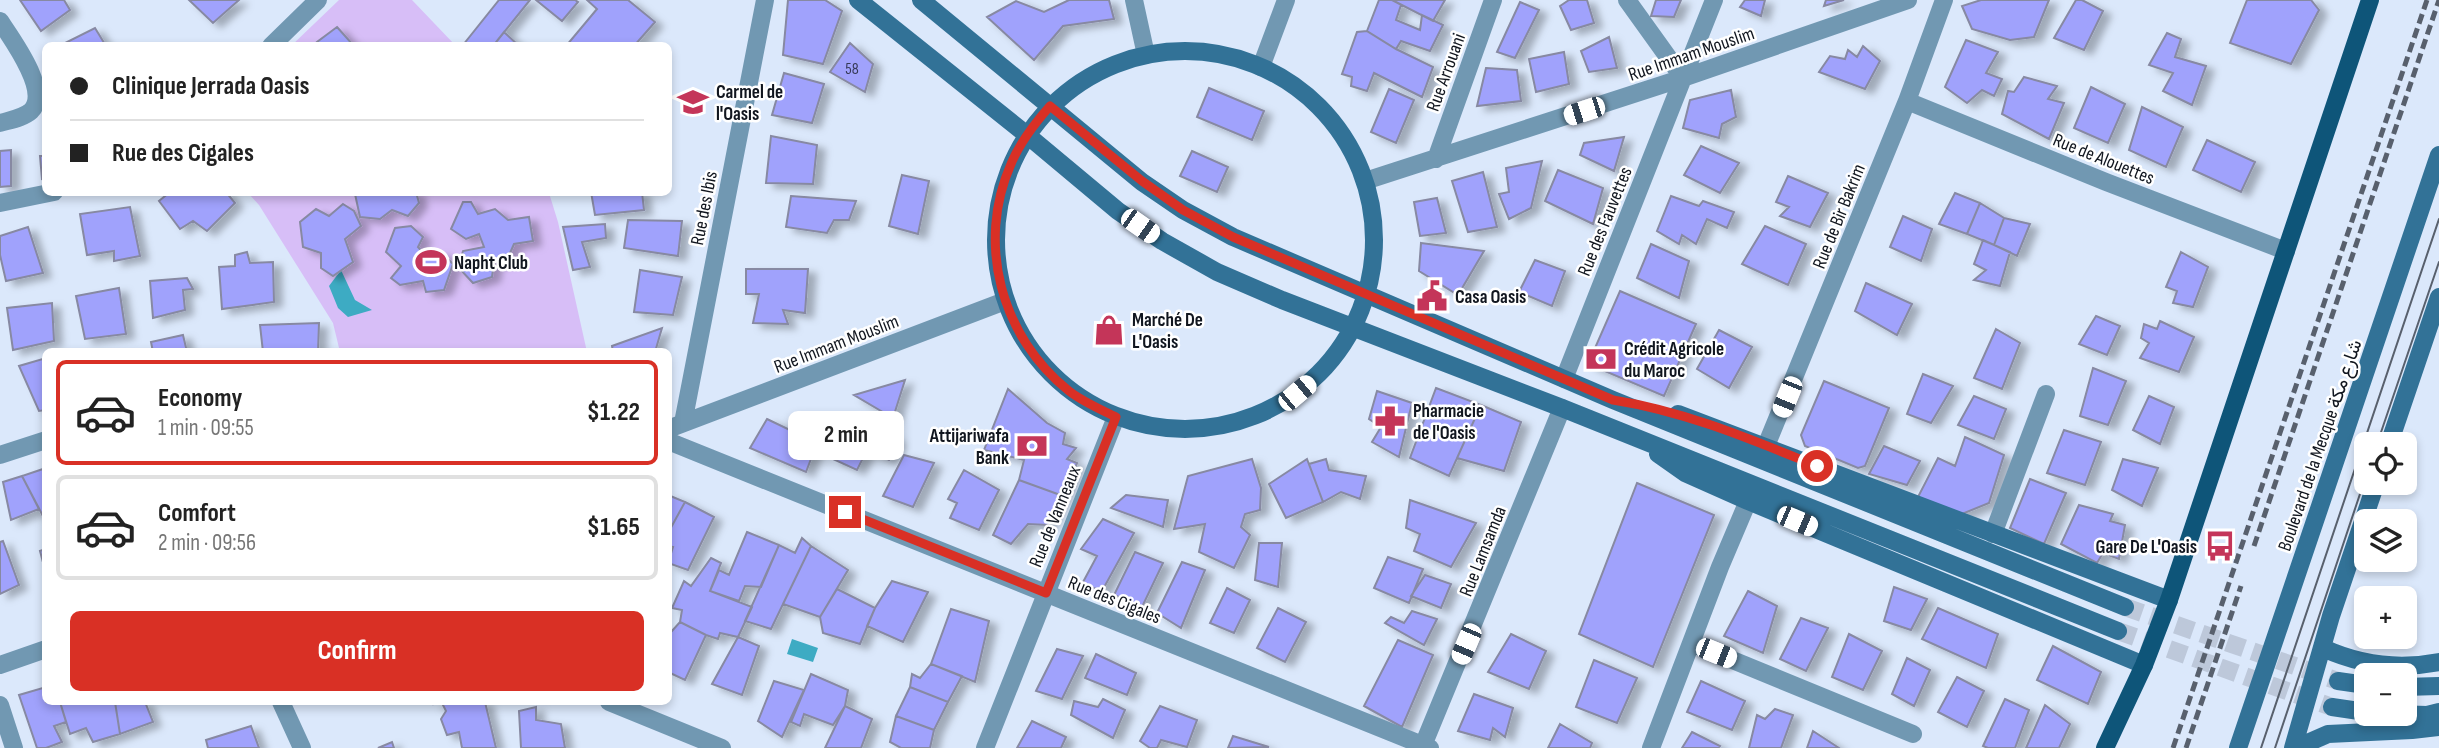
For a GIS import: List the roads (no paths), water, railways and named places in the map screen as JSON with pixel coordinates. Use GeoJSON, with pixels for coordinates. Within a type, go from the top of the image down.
{"type":"FeatureCollection","features":[{"type":"Feature","properties":{"kind":"main road"},"geometry":{"type":"LineString","coordinates":[[2105,748],[2144,665],[2169,600],[2371,0]]}},
{"type":"Feature","properties":{"kind":"street"},"geometry":{"type":"LineString","coordinates":[[275,42],[318,0]]}},
{"type":"Feature","properties":{"kind":"street","name":"Rue des Ibis"},"geometry":{"type":"LineString","coordinates":[[676,426],[765,0]]}},
{"type":"Feature","properties":{"kind":"street"},"geometry":{"type":"LineString","coordinates":[[858,0],[1118,211],[1162,241],[1217,272],[2118,631]]}},
{"type":"Feature","properties":{"kind":"street"},"geometry":{"type":"LineString","coordinates":[[921,0],[1142,181],[1183,210],[1233,237],[1613,400],[2125,607]]}},
{"type":"Feature","properties":{"kind":"street"},"geometry":{"type":"LineString","coordinates":[[1134,0],[1146,55]]}},
{"type":"Feature","properties":{"kind":"street"},"geometry":{"type":"LineString","coordinates":[[1261,67],[1286,0]]}},
{"type":"Feature","properties":{"kind":"street","name":"Rue Arrouani"},"geometry":{"type":"LineString","coordinates":[[1436,159],[1493,0]]}},
{"type":"Feature","properties":{"kind":"street"},"geometry":{"type":"LineString","coordinates":[[1627,0],[1683,78]]}},
{"type":"Feature","properties":{"kind":"street","name":"Rue des Fauvettes"},"geometry":{"type":"LineString","coordinates":[[1564,379],[1714,0]]}},
{"type":"Feature","properties":{"kind":"street","name":"Rue Immam Mouslim"},"geometry":{"type":"LineString","coordinates":[[1365,181],[1683,78],[1908,0]]}},
{"type":"Feature","properties":{"kind":"street","name":"Rue de Bir Bakrim"},"geometry":{"type":"LineString","coordinates":[[1766,446],[1908,101],[1944,0]]}},
{"type":"Feature","properties":{"kind":"street"},"geometry":{"type":"LineString","coordinates":[[0,21],[26,61],[35,91],[31,111],[13,120],[0,122]]}},
{"type":"Feature","properties":{"kind":"street"},"geometry":{"type":"LineString","coordinates":[[1185,51],[1237,58],[1261,67],[1293,85],[1329,117],[1356,158],[1365,181],[1375,242],[1373,267],[1366,296],[1353,328],[1334,357],[1317,376],[1275,407],[1252,417],[1202,429],[1176,429],[1150,427],[1116,417],[1071,392],[1052,376],[1022,338],[1005,301],[995,255],[995,223],[1001,192],[1011,163],[1027,135],[1050,106],[1073,87],[1120,62],[1146,55],[1185,51]]}},
{"type":"Feature","properties":{"kind":"street","name":"Rue de Alouettes"},"geometry":{"type":"LineString","coordinates":[[1908,101],[2106,182],[2286,251]]}},
{"type":"Feature","properties":{"kind":"street","name":"Boulevard de la Mecque شارع مكة"},"geometry":{"type":"LineString","coordinates":[[2238,748],[2439,155]]}},
{"type":"Feature","properties":{"kind":"street"},"geometry":{"type":"LineString","coordinates":[[0,203],[42,194]]}},
{"type":"Feature","properties":{"kind":"street"},"geometry":{"type":"LineString","coordinates":[[2393,432],[2439,297]]}},
{"type":"Feature","properties":{"kind":"street","name":"Rue Immam Mouslim"},"geometry":{"type":"LineString","coordinates":[[676,426],[1005,301]]}},
{"type":"Feature","properties":{"kind":"street"},"geometry":{"type":"LineString","coordinates":[[1993,534],[2046,394]]}},
{"type":"Feature","properties":{"kind":"street"},"geometry":{"type":"LineString","coordinates":[[1613,400],[1642,404],[1682,415],[2169,600]]}},
{"type":"Feature","properties":{"kind":"street","name":"Rue Lamsamda"},"geometry":{"type":"LineString","coordinates":[[1425,747],[1562,408]]}},
{"type":"Feature","properties":{"kind":"street","name":"Rue de Vanneaux"},"geometry":{"type":"LineString","coordinates":[[985,748],[1116,417]]}},
{"type":"Feature","properties":{"kind":"street"},"geometry":{"type":"LineString","coordinates":[[1632,436],[1685,473],[2144,665]]}},
{"type":"Feature","properties":{"kind":"street"},"geometry":{"type":"LineString","coordinates":[[0,454],[42,441]]}},
{"type":"Feature","properties":{"kind":"street","name":"Rue des Cigales"},"geometry":{"type":"LineString","coordinates":[[672,443],[1425,747]]}},
{"type":"Feature","properties":{"kind":"street"},"geometry":{"type":"LineString","coordinates":[[2295,748],[2323,648],[2372,495]]}},
{"type":"Feature","properties":{"kind":"street"},"geometry":{"type":"LineString","coordinates":[[1651,748],[1748,501]]}},
{"type":"Feature","properties":{"kind":"street"},"geometry":{"type":"LineString","coordinates":[[1691,643],[1913,734]]}},
{"type":"Feature","properties":{"kind":"street"},"geometry":{"type":"LineString","coordinates":[[2323,648],[2368,664],[2400,667],[2439,662]]}},
{"type":"Feature","properties":{"kind":"street"},"geometry":{"type":"LineString","coordinates":[[0,665],[42,650]]}},
{"type":"Feature","properties":{"kind":"street"},"geometry":{"type":"LineString","coordinates":[[2338,681],[2354,683]]}},
{"type":"Feature","properties":{"kind":"street"},"geometry":{"type":"LineString","coordinates":[[2417,687],[2439,686]]}},
{"type":"Feature","properties":{"kind":"street"},"geometry":{"type":"LineString","coordinates":[[0,705],[14,748]]}},
{"type":"Feature","properties":{"kind":"street"},"geometry":{"type":"LineString","coordinates":[[282,705],[302,748]]}},
{"type":"Feature","properties":{"kind":"street"},"geometry":{"type":"LineString","coordinates":[[616,705],[722,748]]}},
{"type":"Feature","properties":{"kind":"street"},"geometry":{"type":"LineString","coordinates":[[2332,707],[2354,710]]}},
{"type":"Feature","properties":{"kind":"street"},"geometry":{"type":"LineString","coordinates":[[2417,715],[2439,712]]}},
{"type":"Feature","properties":{"kind":"street"},"geometry":{"type":"LineString","coordinates":[[2295,748],[2328,734],[2413,730],[2439,726]]}},
{"type":"Feature","properties":{"kind":"water"},"geometry":{"type":"Polygon","coordinates":[[[341,270],[355,300],[372,310],[348,317],[338,308],[329,286],[341,270]]]}},
{"type":"Feature","properties":{"kind":"water"},"geometry":{"type":"Polygon","coordinates":[[[792,639],[818,648],[813,662],[787,654],[792,639]]]}},
{"type":"Feature","properties":{"kind":"tunnel"},"geometry":{"type":"LineString","coordinates":[[2125,607],[2338,681]]}},
{"type":"Feature","properties":{"kind":"tunnel"},"geometry":{"type":"LineString","coordinates":[[2118,631],[2332,707]]}},
{"type":"Feature","properties":{"kind":"tram line"},"geometry":{"type":"LineString","coordinates":[[2261,748],[2439,219]]}},
{"type":"Feature","properties":{"kind":"tram line"},"geometry":{"type":"LineString","coordinates":[[2381,432],[2439,262]]}},
{"type":"Feature","properties":{"kind":"tram line"},"geometry":{"type":"LineString","coordinates":[[2275,748],[2360,495]]}},
{"type":"Feature","properties":{"kind":"railway"},"geometry":{"type":"LineString","coordinates":[[2173,748],[2427,0]]}},
{"type":"Feature","properties":{"kind":"railway"},"geometry":{"type":"LineString","coordinates":[[2254,546],[2439,0]]}},
{"type":"Feature","properties":{"kind":"railway"},"geometry":{"type":"LineString","coordinates":[[2186,748],[2241,586]]}},
{"type":"Feature","properties":{"kind":"place","name":"Carmel de l'Oasis"},"geometry":{"type":"Point","coordinates":[693,102]}},
{"type":"Feature","properties":{"kind":"place","name":"Napht Club"},"geometry":{"type":"Point","coordinates":[431,262]}},
{"type":"Feature","properties":{"kind":"place","name":"Casa Oasis"},"geometry":{"type":"Point","coordinates":[1432,296]}},
{"type":"Feature","properties":{"kind":"place","name":"Marché De L'Oasis"},"geometry":{"type":"Point","coordinates":[1109,330]}},
{"type":"Feature","properties":{"kind":"place","name":"Crédit Agricole du Maroc"},"geometry":{"type":"Point","coordinates":[1601,359]}},
{"type":"Feature","properties":{"kind":"place","name":"Pharmacie de l'Oasis"},"geometry":{"type":"Point","coordinates":[1390,421]}},
{"type":"Feature","properties":{"kind":"place","name":"Attijariwafa Bank"},"geometry":{"type":"Point","coordinates":[1032,446]}},
{"type":"Feature","properties":{"kind":"place","name":"Gare De L'Oasis"},"geometry":{"type":"Point","coordinates":[2220,546]}}]}
